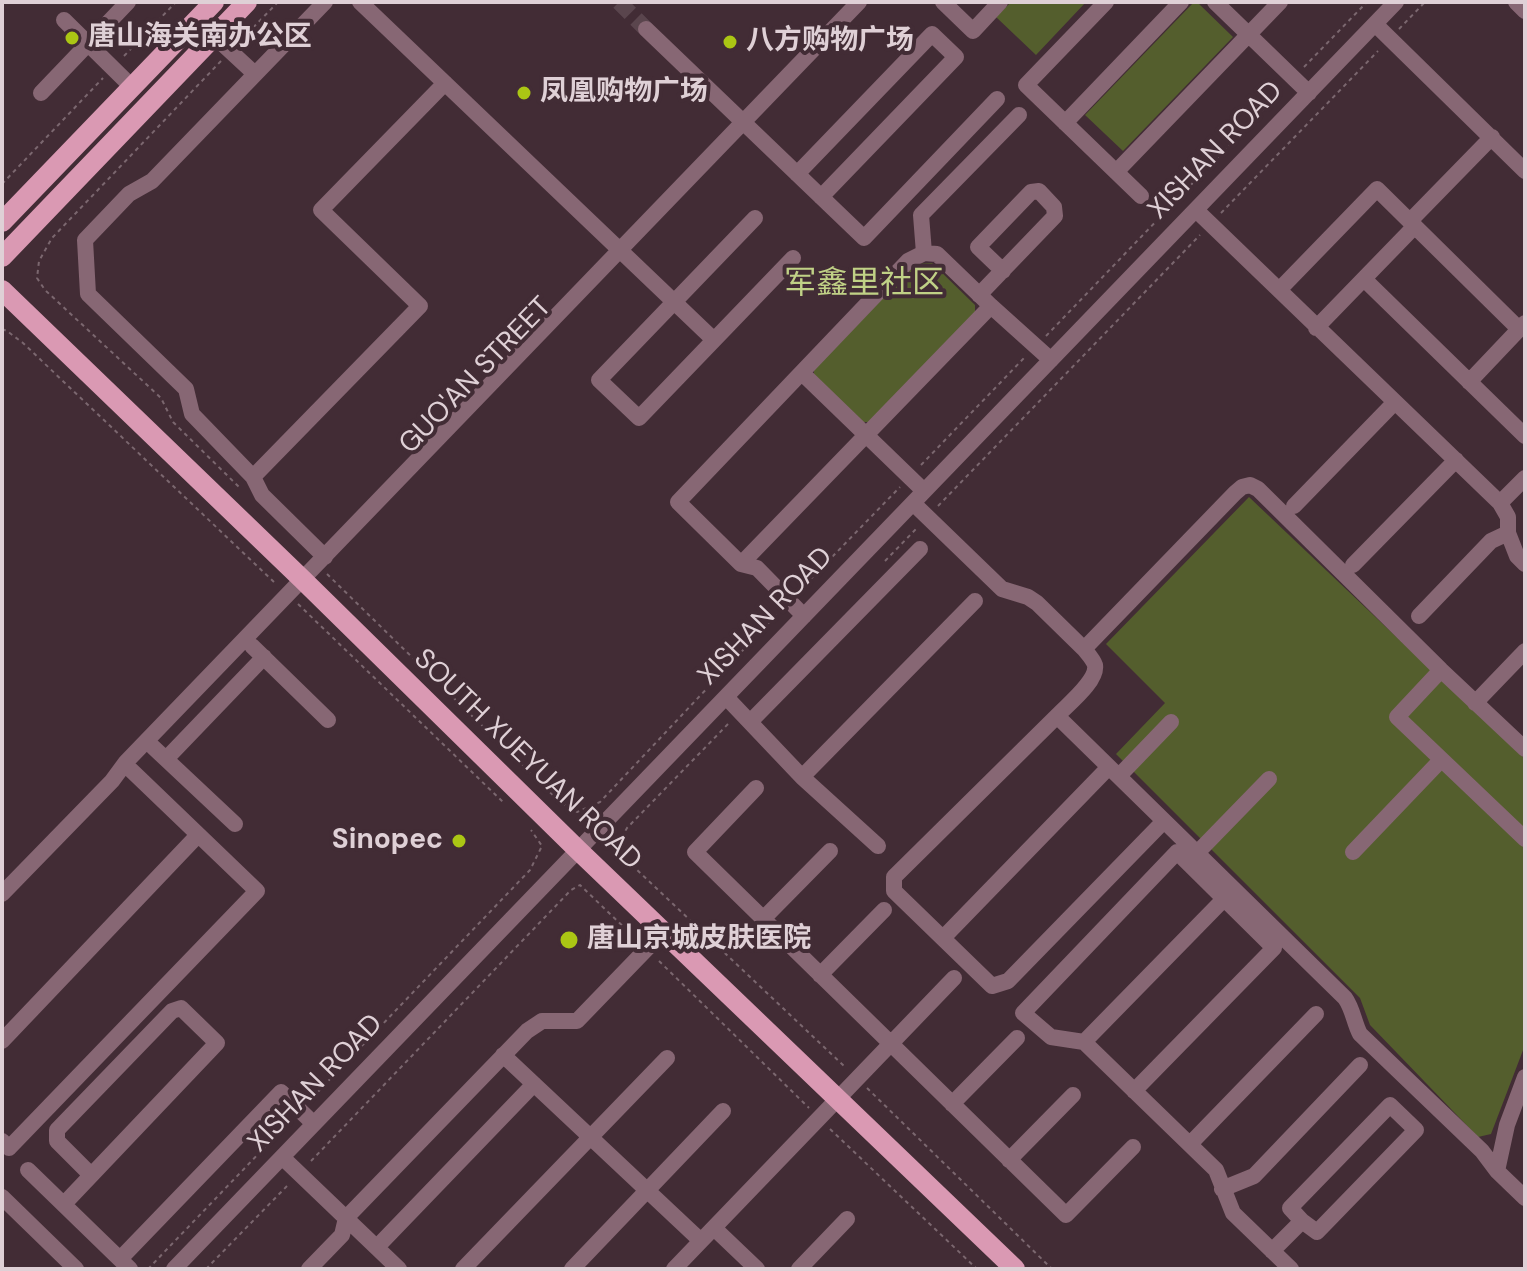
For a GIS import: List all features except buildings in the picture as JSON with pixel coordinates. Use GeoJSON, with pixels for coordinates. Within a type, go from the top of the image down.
{"type":"FeatureCollection","features":[{"type":"Feature","properties":{"kind":"main road"},"geometry":{"type":"LineString","coordinates":[[2,222],[214,2]]}},
{"type":"Feature","properties":{"kind":"main road"},"geometry":{"type":"LineString","coordinates":[[2,257],[247,2]]}},
{"type":"Feature","properties":{"kind":"main road","name":"SOUTH XUEYUAN ROAD"},"geometry":{"type":"LineString","coordinates":[[2,290],[1015,1269]]}},
{"type":"Feature","properties":{"kind":"street"},"geometry":{"type":"LineString","coordinates":[[41,93],[128,2]]}},
{"type":"Feature","properties":{"kind":"street"},"geometry":{"type":"LineString","coordinates":[[325,2],[152,181],[129,194],[85,240],[88,294],[186,389],[192,414],[253,477],[262,495],[325,557]]}},
{"type":"Feature","properties":{"kind":"street"},"geometry":{"type":"LineString","coordinates":[[360,2],[714,340]]}},
{"type":"Feature","properties":{"kind":"street","name":"GUO'AN STREET"},"geometry":{"type":"LineString","coordinates":[[747,126],[859,2]]}},
{"type":"Feature","properties":{"kind":"street","name":"GUO'AN STREET"},"geometry":{"type":"LineString","coordinates":[[112,781],[160,753],[258,651],[325,557],[872,2]]}},
{"type":"Feature","properties":{"kind":"street"},"geometry":{"type":"LineString","coordinates":[[943,2],[973,31],[1000,2]]}},
{"type":"Feature","properties":{"kind":"street"},"geometry":{"type":"LineString","coordinates":[[1106,2],[1026,85],[1141,196]]}},
{"type":"Feature","properties":{"kind":"street"},"geometry":{"type":"LineString","coordinates":[[1065,123],[1181,2]]}},
{"type":"Feature","properties":{"kind":"street"},"geometry":{"type":"LineString","coordinates":[[1215,2],[1309,93]]}},
{"type":"Feature","properties":{"kind":"street"},"geometry":{"type":"LineString","coordinates":[[1116,172],[1280,2]]}},
{"type":"Feature","properties":{"kind":"street","name":"XISHAN ROAD"},"geometry":{"type":"LineString","coordinates":[[174,1269],[1396,2]]}},
{"type":"Feature","properties":{"kind":"street"},"geometry":{"type":"LineString","coordinates":[[1516,2],[1525,11]]}},
{"type":"Feature","properties":{"kind":"street"},"geometry":{"type":"LineString","coordinates":[[64,20],[132,87]]}},
{"type":"Feature","properties":{"kind":"street"},"geometry":{"type":"LineString","coordinates":[[1375,24],[1525,171]]}},
{"type":"Feature","properties":{"kind":"street"},"geometry":{"type":"LineString","coordinates":[[646,29],[864,238],[997,99]]}},
{"type":"Feature","properties":{"kind":"street"},"geometry":{"type":"LineString","coordinates":[[797,174],[932,34],[956,57],[821,197]]}},
{"type":"Feature","properties":{"kind":"street"},"geometry":{"type":"LineString","coordinates":[[214,36],[255,74]]}},
{"type":"Feature","properties":{"kind":"street"},"geometry":{"type":"LineString","coordinates":[[253,477],[420,306],[321,210],[445,83]]}},
{"type":"Feature","properties":{"kind":"street"},"geometry":{"type":"LineString","coordinates":[[924,253],[921,215],[1019,115]]}},
{"type":"Feature","properties":{"kind":"street"},"geometry":{"type":"LineString","coordinates":[[1316,328],[1492,137]]}},
{"type":"Feature","properties":{"kind":"street"},"geometry":{"type":"LineString","coordinates":[[1279,290],[1377,189],[1522,326],[1469,382]]}},
{"type":"Feature","properties":{"kind":"street"},"geometry":{"type":"LineString","coordinates":[[741,564],[866,435],[985,300],[1003,271],[1055,216],[1054,207],[1039,191],[1031,192],[978,247],[1003,271]]}},
{"type":"Feature","properties":{"kind":"street"},"geometry":{"type":"LineString","coordinates":[[1196,210],[1500,503],[1516,539],[1517,556],[1525,564]]}},
{"type":"Feature","properties":{"kind":"street"},"geometry":{"type":"LineString","coordinates":[[755,218],[599,380],[639,418],[793,258]]}},
{"type":"Feature","properties":{"kind":"street","name":"GUO'AN STREET"},"geometry":{"type":"LineString","coordinates":[[2,894],[112,781],[126,762],[306,583],[623,253]]}},
{"type":"Feature","properties":{"kind":"street"},"geometry":{"type":"LineString","coordinates":[[804,616],[757,568],[741,564],[678,502],[908,261],[924,253],[937,254],[1051,360]]}},
{"type":"Feature","properties":{"kind":"street"},"geometry":{"type":"LineString","coordinates":[[1364,279],[1525,436]]}},
{"type":"Feature","properties":{"kind":"street"},"geometry":{"type":"LineString","coordinates":[[802,373],[908,478],[928,517],[1002,589],[1028,597],[1084,649],[1095,664],[1095,673],[1090,682],[894,877],[894,891],[992,986],[1008,981],[1164,821]]}},
{"type":"Feature","properties":{"kind":"street"},"geometry":{"type":"LineString","coordinates":[[1294,506],[1395,402]]}},
{"type":"Feature","properties":{"kind":"street"},"geometry":{"type":"LineString","coordinates":[[1353,565],[1456,460]]}},
{"type":"Feature","properties":{"kind":"street"},"geometry":{"type":"LineString","coordinates":[[1500,503],[1525,478]]}},
{"type":"Feature","properties":{"kind":"street"},"geometry":{"type":"LineString","coordinates":[[1084,649],[1235,493],[1250,485],[1258,489],[1525,749]]}},
{"type":"Feature","properties":{"kind":"street"},"geometry":{"type":"LineString","coordinates":[[1419,616],[1491,541],[1516,539]]}},
{"type":"Feature","properties":{"kind":"street"},"geometry":{"type":"LineString","coordinates":[[745,717],[920,549]]}},
{"type":"Feature","properties":{"kind":"street"},"geometry":{"type":"LineString","coordinates":[[802,777],[975,601]]}},
{"type":"Feature","properties":{"kind":"street"},"geometry":{"type":"LineString","coordinates":[[258,651],[328,720]]}},
{"type":"Feature","properties":{"kind":"street"},"geometry":{"type":"LineString","coordinates":[[1475,703],[1525,651]]}},
{"type":"Feature","properties":{"kind":"street"},"geometry":{"type":"LineString","coordinates":[[1441,670],[1397,717],[1525,839]]}},
{"type":"Feature","properties":{"kind":"street"},"geometry":{"type":"LineString","coordinates":[[726,697],[802,777],[878,846]]}},
{"type":"Feature","properties":{"kind":"street"},"geometry":{"type":"LineString","coordinates":[[1057,716],[1345,998],[1360,1034],[1482,1151],[1497,1171],[1525,1198]]}},
{"type":"Feature","properties":{"kind":"street"},"geometry":{"type":"LineString","coordinates":[[943,938],[1114,772],[1171,722]]}},
{"type":"Feature","properties":{"kind":"street"},"geometry":{"type":"LineString","coordinates":[[160,753],[235,824]]}},
{"type":"Feature","properties":{"kind":"street"},"geometry":{"type":"LineString","coordinates":[[1353,852],[1441,760]]}},
{"type":"Feature","properties":{"kind":"street"},"geometry":{"type":"LineString","coordinates":[[2,1141],[9,1148],[257,891],[131,770]]}},
{"type":"Feature","properties":{"kind":"street"},"geometry":{"type":"LineString","coordinates":[[1197,853],[1269,779]]}},
{"type":"Feature","properties":{"kind":"street"},"geometry":{"type":"LineString","coordinates":[[756,788],[695,852],[1066,1215],[1133,1147]]}},
{"type":"Feature","properties":{"kind":"street"},"geometry":{"type":"LineString","coordinates":[[2,1041],[198,835]]}},
{"type":"Feature","properties":{"kind":"street"},"geometry":{"type":"LineString","coordinates":[[763,919],[830,851]]}},
{"type":"Feature","properties":{"kind":"street"},"geometry":{"type":"LineString","coordinates":[[1134,1091],[1274,948],[1177,852],[1023,1013],[1051,1037],[1084,1042],[1134,1091],[1190,1144],[1216,1170],[1233,1213],[1291,1269]]}},
{"type":"Feature","properties":{"kind":"street"},"geometry":{"type":"LineString","coordinates":[[1084,1042],[1224,899]]}},
{"type":"Feature","properties":{"kind":"street"},"geometry":{"type":"LineString","coordinates":[[820,975],[884,910]]}},
{"type":"Feature","properties":{"kind":"street"},"geometry":{"type":"LineString","coordinates":[[309,1269],[342,1235],[346,1218],[527,1031],[542,1021],[577,1021],[663,932]]}},
{"type":"Feature","properties":{"kind":"street"},"geometry":{"type":"LineString","coordinates":[[674,1269],[954,978]]}},
{"type":"Feature","properties":{"kind":"street"},"geometry":{"type":"LineString","coordinates":[[64,1204],[217,1043],[181,1008],[172,1011],[57,1130],[57,1141],[91,1175]]}},
{"type":"Feature","properties":{"kind":"street"},"geometry":{"type":"LineString","coordinates":[[1190,1144],[1316,1014]]}},
{"type":"Feature","properties":{"kind":"street"},"geometry":{"type":"LineString","coordinates":[[952,1104],[1017,1038]]}},
{"type":"Feature","properties":{"kind":"street"},"geometry":{"type":"LineString","coordinates":[[503,1055],[701,1241]]}},
{"type":"Feature","properties":{"kind":"street"},"geometry":{"type":"LineString","coordinates":[[463,1269],[667,1058]]}},
{"type":"Feature","properties":{"kind":"street"},"geometry":{"type":"LineString","coordinates":[[1222,1189],[1254,1176],[1360,1065]]}},
{"type":"Feature","properties":{"kind":"street"},"geometry":{"type":"LineString","coordinates":[[1497,1171],[1507,1125],[1525,1077]]}},
{"type":"Feature","properties":{"kind":"street"},"geometry":{"type":"LineString","coordinates":[[377,1247],[534,1084]]}},
{"type":"Feature","properties":{"kind":"street"},"geometry":{"type":"LineString","coordinates":[[28,1170],[125,1264],[281,1092],[314,1124]]}},
{"type":"Feature","properties":{"kind":"street"},"geometry":{"type":"LineString","coordinates":[[1009,1160],[1073,1095]]}},
{"type":"Feature","properties":{"kind":"street"},"geometry":{"type":"LineString","coordinates":[[1390,1105],[1416,1130],[1317,1232],[1302,1221],[1290,1208],[1390,1105]]}},
{"type":"Feature","properties":{"kind":"street"},"geometry":{"type":"LineString","coordinates":[[572,1269],[723,1111]]}},
{"type":"Feature","properties":{"kind":"street"},"geometry":{"type":"LineString","coordinates":[[282,1157],[399,1269]]}},
{"type":"Feature","properties":{"kind":"street"},"geometry":{"type":"LineString","coordinates":[[2,1197],[76,1269]]}},
{"type":"Feature","properties":{"kind":"street"},"geometry":{"type":"LineString","coordinates":[[799,1269],[847,1219]]}},
{"type":"Feature","properties":{"kind":"street"},"geometry":{"type":"LineString","coordinates":[[1272,1251],[1302,1221]]}},
{"type":"Feature","properties":{"kind":"street"},"geometry":{"type":"LineString","coordinates":[[714,1228],[757,1269]]}},
{"type":"Feature","properties":{"kind":"path"},"geometry":{"type":"LineString","coordinates":[[2,184],[176,2]]}},
{"type":"Feature","properties":{"kind":"path"},"geometry":{"type":"LineString","coordinates":[[52,238],[278,2]]}},
{"type":"Feature","properties":{"kind":"path"},"geometry":{"type":"LineString","coordinates":[[577,812],[600,802],[790,600],[1367,2]]}},
{"type":"Feature","properties":{"kind":"path"},"geometry":{"type":"LineString","coordinates":[[883,563],[1425,2]]}},
{"type":"Feature","properties":{"kind":"path"},"geometry":{"type":"LineString","coordinates":[[745,717],[627,828],[615,849],[857,1078],[1052,1269]]}},
{"type":"Feature","properties":{"kind":"path"},"geometry":{"type":"LineString","coordinates":[[148,1269],[530,870],[542,846]]}},
{"type":"Feature","properties":{"kind":"path"},"geometry":{"type":"LineString","coordinates":[[206,1269],[571,890],[580,885],[977,1269]]}},
{"type":"Feature","properties":{"kind":"green space"},"geometry":{"type":"Polygon","coordinates":[[[1011,2],[1086,2],[1036,55],[996,17],[1011,2]]]}},
{"type":"Feature","properties":{"kind":"green space"},"geometry":{"type":"Polygon","coordinates":[[[1194,2],[1233,37],[1123,151],[1085,115],[1194,2]]]}},
{"type":"Feature","properties":{"kind":"green space"},"geometry":{"type":"Polygon","coordinates":[[[932,263],[975,305],[975,313],[869,422],[861,422],[814,377],[814,369],[916,264],[932,263]]]}},
{"type":"Feature","properties":{"kind":"green space"},"geometry":{"type":"Polygon","coordinates":[[[1249,497],[1525,759],[1525,1045],[1491,1134],[1478,1137],[1370,1025],[1360,998],[1116,754],[1165,703],[1106,644],[1249,497]]]}},
{"type":"Feature","properties":{"kind":"tunnel"},"geometry":{"type":"LineString","coordinates":[[619,2],[646,29]]}},
{"type":"Feature","properties":{"kind":"place","name":"唐山海关南办公区"},"geometry":{"type":"Point","coordinates":[72,38]}},
{"type":"Feature","properties":{"kind":"place","name":"八方购物广场"},"geometry":{"type":"Point","coordinates":[730,42]}},
{"type":"Feature","properties":{"kind":"place","name":"凤凰购物广场"},"geometry":{"type":"Point","coordinates":[524,93]}},
{"type":"Feature","properties":{"kind":"place","name":"Sinopec"},"geometry":{"type":"Point","coordinates":[459,841]}},
{"type":"Feature","properties":{"kind":"place","name":"唐山京城皮肤医院"},"geometry":{"type":"Point","coordinates":[569,940]}},
{"type":"Feature","properties":{"kind":"district","name":"军鑫里社区"},"geometry":{"type":"Point","coordinates":[864,285]}}]}
